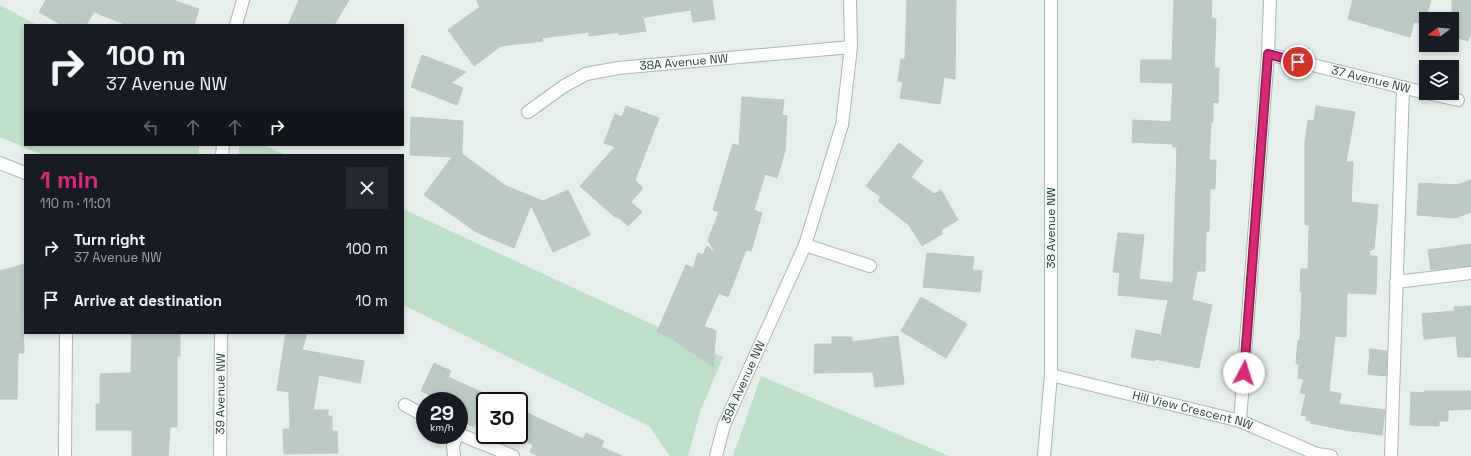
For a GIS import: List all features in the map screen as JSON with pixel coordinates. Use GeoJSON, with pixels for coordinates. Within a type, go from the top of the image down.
{"type":"FeatureCollection","features":[{"type":"Feature","properties":{"kind":"street"},"geometry":{"type":"LineString","coordinates":[[236,24],[243,0]]}},
{"type":"Feature","properties":{"kind":"street","name":"38A Avenue NW"},"geometry":{"type":"LineString","coordinates":[[716,456],[724,424],[805,245],[842,125],[851,47],[850,0]]}},
{"type":"Feature","properties":{"kind":"street","name":"38 Avenue NW"},"geometry":{"type":"LineString","coordinates":[[1044,456],[1051,375],[1051,0]]}},
{"type":"Feature","properties":{"kind":"street"},"geometry":{"type":"LineString","coordinates":[[1240,421],[1268,54],[1270,0]]}},
{"type":"Feature","properties":{"kind":"street","name":"38A Avenue NW"},"geometry":{"type":"LineString","coordinates":[[528,112],[564,86],[586,74],[618,68],[851,47]]}},
{"type":"Feature","properties":{"kind":"street","name":"37 Avenue NW"},"geometry":{"type":"LineString","coordinates":[[1268,54],[1419,91]]}},
{"type":"Feature","properties":{"kind":"street"},"geometry":{"type":"LineString","coordinates":[[1391,456],[1403,87]]}},
{"type":"Feature","properties":{"kind":"street"},"geometry":{"type":"LineString","coordinates":[[0,163],[24,173]]}},
{"type":"Feature","properties":{"kind":"street"},"geometry":{"type":"LineString","coordinates":[[805,245],[870,266]]}},
{"type":"Feature","properties":{"kind":"street"},"geometry":{"type":"LineString","coordinates":[[1396,282],[1471,272]]}},
{"type":"Feature","properties":{"kind":"street"},"geometry":{"type":"LineString","coordinates":[[65,456],[66,334]]}},
{"type":"Feature","properties":{"kind":"street","name":"39 Avenue NW"},"geometry":{"type":"LineString","coordinates":[[220,456],[221,334]]}},
{"type":"Feature","properties":{"kind":"street","name":"Hill View Crescent NW"},"geometry":{"type":"LineString","coordinates":[[1051,375],[1240,421],[1317,454],[1331,456]]}},
{"type":"Feature","properties":{"kind":"street"},"geometry":{"type":"LineString","coordinates":[[405,405],[416,411]]}},
{"type":"Feature","properties":{"kind":"street"},"geometry":{"type":"LineString","coordinates":[[468,438],[513,456]]}},
{"type":"Feature","properties":{"kind":"street"},"geometry":{"type":"LineString","coordinates":[[454,456],[455,444]]}},
{"type":"Feature","properties":{"kind":"green space"},"geometry":{"type":"Polygon","coordinates":[[[0,5],[35,24],[24,24],[24,146],[199,146],[199,154],[40,154],[0,137],[0,5]]]}},
{"type":"Feature","properties":{"kind":"green space"},"geometry":{"type":"Polygon","coordinates":[[[239,146],[266,146],[284,154],[239,154],[239,146]]]}},
{"type":"Feature","properties":{"kind":"green space"},"geometry":{"type":"Polygon","coordinates":[[[404,209],[723,357],[700,412],[688,456],[670,456],[649,426],[404,305],[404,209]]]}},
{"type":"Feature","properties":{"kind":"green space"},"geometry":{"type":"Polygon","coordinates":[[[761,376],[949,456],[733,456],[761,376]]]}},
{"type":"Feature","properties":{"kind":"building"},"geometry":{"type":"Polygon","coordinates":[[[46,0],[173,0],[199,9],[194,24],[124,24],[94,12],[87,24],[60,24],[39,12],[46,0]]]}},
{"type":"Feature","properties":{"kind":"building"},"geometry":{"type":"Polygon","coordinates":[[[299,0],[349,0],[335,24],[288,24],[299,0]]]}},
{"type":"Feature","properties":{"kind":"building"},"geometry":{"type":"Polygon","coordinates":[[[476,0],[712,0],[715,19],[693,22],[691,10],[657,15],[643,18],[646,31],[619,35],[619,32],[589,36],[589,32],[542,38],[543,41],[501,46],[474,66],[448,30],[480,7],[476,0]]]}},
{"type":"Feature","properties":{"kind":"building"},"geometry":{"type":"Polygon","coordinates":[[[907,0],[956,0],[955,79],[944,77],[940,104],[900,98],[903,82],[898,81],[901,59],[905,59],[907,0]]]}},
{"type":"Feature","properties":{"kind":"building"},"geometry":{"type":"Polygon","coordinates":[[[1174,0],[1212,0],[1211,18],[1216,19],[1214,68],[1219,68],[1218,103],[1213,102],[1213,122],[1211,122],[1209,160],[1216,160],[1215,189],[1210,189],[1209,231],[1206,231],[1205,271],[1197,271],[1192,300],[1212,305],[1199,368],[1155,359],[1155,361],[1131,357],[1136,330],[1161,335],[1168,300],[1118,295],[1120,273],[1113,272],[1118,233],[1144,235],[1139,279],[1173,283],[1177,147],[1173,147],[1173,144],[1132,142],[1133,120],[1171,122],[1173,83],[1140,82],[1141,60],[1172,60],[1174,0]]]}},
{"type":"Feature","properties":{"kind":"building"},"geometry":{"type":"Polygon","coordinates":[[[1353,0],[1431,0],[1428,12],[1419,12],[1419,23],[1414,22],[1410,37],[1348,19],[1353,0]]]}},
{"type":"Feature","properties":{"kind":"building"},"geometry":{"type":"Polygon","coordinates":[[[1452,0],[1471,0],[1471,31],[1468,41],[1459,38],[1459,12],[1452,12],[1452,0]]]}},
{"type":"Feature","properties":{"kind":"building"},"geometry":{"type":"Polygon","coordinates":[[[422,55],[466,72],[451,83],[463,88],[457,105],[411,87],[422,55]]]}},
{"type":"Feature","properties":{"kind":"building"},"geometry":{"type":"Polygon","coordinates":[[[742,97],[784,100],[782,115],[787,116],[785,151],[777,178],[765,174],[754,210],[762,213],[751,251],[746,250],[728,297],[719,293],[704,326],[716,331],[713,367],[673,339],[657,332],[686,265],[693,268],[698,253],[703,255],[707,246],[716,254],[708,240],[719,212],[713,210],[733,144],[739,146],[742,97]]]}},
{"type":"Feature","properties":{"kind":"building"},"geometry":{"type":"Polygon","coordinates":[[[626,106],[659,118],[635,180],[643,188],[631,202],[642,212],[628,226],[618,217],[616,218],[580,186],[615,147],[604,143],[615,114],[622,117],[626,106]]]}},
{"type":"Feature","properties":{"kind":"building"},"geometry":{"type":"Polygon","coordinates":[[[1316,106],[1355,112],[1346,162],[1353,162],[1351,202],[1378,205],[1374,249],[1369,251],[1370,256],[1377,256],[1376,294],[1347,293],[1346,337],[1335,336],[1329,391],[1341,394],[1339,404],[1385,410],[1382,435],[1310,423],[1311,421],[1306,420],[1307,416],[1301,415],[1306,394],[1300,393],[1304,379],[1298,378],[1299,364],[1296,364],[1298,340],[1300,340],[1302,291],[1300,291],[1301,269],[1308,269],[1309,225],[1305,225],[1305,143],[1308,120],[1314,121],[1316,106]]]}},
{"type":"Feature","properties":{"kind":"building"},"geometry":{"type":"Polygon","coordinates":[[[411,117],[463,121],[462,154],[506,186],[543,201],[568,190],[590,235],[553,252],[531,205],[514,248],[476,232],[424,195],[452,157],[410,155],[411,117]]]}},
{"type":"Feature","properties":{"kind":"building"},"geometry":{"type":"Polygon","coordinates":[[[899,143],[923,161],[911,177],[934,194],[941,190],[958,220],[941,230],[942,234],[922,246],[909,225],[878,201],[881,197],[866,186],[899,143]]]}},
{"type":"Feature","properties":{"kind":"building"},"geometry":{"type":"Polygon","coordinates":[[[1471,180],[1471,212],[1456,218],[1417,215],[1419,183],[1457,185],[1471,180]]]}},
{"type":"Feature","properties":{"kind":"building"},"geometry":{"type":"Polygon","coordinates":[[[1471,244],[1471,266],[1431,270],[1428,250],[1471,244]]]}},
{"type":"Feature","properties":{"kind":"building"},"geometry":{"type":"Polygon","coordinates":[[[927,253],[974,257],[972,270],[982,271],[980,292],[923,287],[927,253]]]}},
{"type":"Feature","properties":{"kind":"building"},"geometry":{"type":"Polygon","coordinates":[[[24,264],[24,353],[18,353],[17,399],[0,399],[0,271],[24,264]]]}},
{"type":"Feature","properties":{"kind":"building"},"geometry":{"type":"Polygon","coordinates":[[[921,297],[967,324],[946,358],[901,331],[921,297]]]}},
{"type":"Feature","properties":{"kind":"building"},"geometry":{"type":"Polygon","coordinates":[[[1471,306],[1471,357],[1458,357],[1456,336],[1424,339],[1422,314],[1455,311],[1454,307],[1471,306]]]}},
{"type":"Feature","properties":{"kind":"building"},"geometry":{"type":"Polygon","coordinates":[[[132,334],[180,334],[180,356],[177,356],[177,427],[170,427],[168,456],[132,456],[132,430],[96,430],[96,404],[100,404],[100,374],[131,373],[132,334]]]}},
{"type":"Feature","properties":{"kind":"building"},"geometry":{"type":"Polygon","coordinates":[[[286,334],[307,334],[302,350],[364,361],[360,383],[319,375],[313,410],[328,410],[328,416],[332,416],[332,431],[337,431],[338,453],[284,454],[283,429],[290,429],[289,392],[277,390],[286,334]]]}},
{"type":"Feature","properties":{"kind":"building"},"geometry":{"type":"Polygon","coordinates":[[[898,336],[904,384],[875,387],[873,372],[814,373],[815,344],[832,344],[832,337],[852,337],[852,342],[898,336]]]}},
{"type":"Feature","properties":{"kind":"building"},"geometry":{"type":"Polygon","coordinates":[[[1370,349],[1387,351],[1386,376],[1368,374],[1370,349]]]}},
{"type":"Feature","properties":{"kind":"building"},"geometry":{"type":"Polygon","coordinates":[[[434,363],[451,371],[448,377],[481,392],[476,392],[476,422],[474,427],[468,424],[468,392],[421,391],[434,363]]]}},
{"type":"Feature","properties":{"kind":"building"},"geometry":{"type":"Polygon","coordinates":[[[1424,391],[1471,391],[1471,409],[1448,410],[1448,421],[1439,421],[1439,426],[1410,425],[1411,392],[1424,393],[1424,391]]]}},
{"type":"Feature","properties":{"kind":"building"},"geometry":{"type":"Polygon","coordinates":[[[528,413],[583,439],[586,433],[604,441],[601,447],[622,456],[539,456],[530,452],[533,445],[528,442],[528,413]]]}},
{"type":"Feature","properties":{"kind":"route"},"geometry":{"type":"LineString","coordinates":[[1244,373],[1268,54],[1298,62]]}}]}
